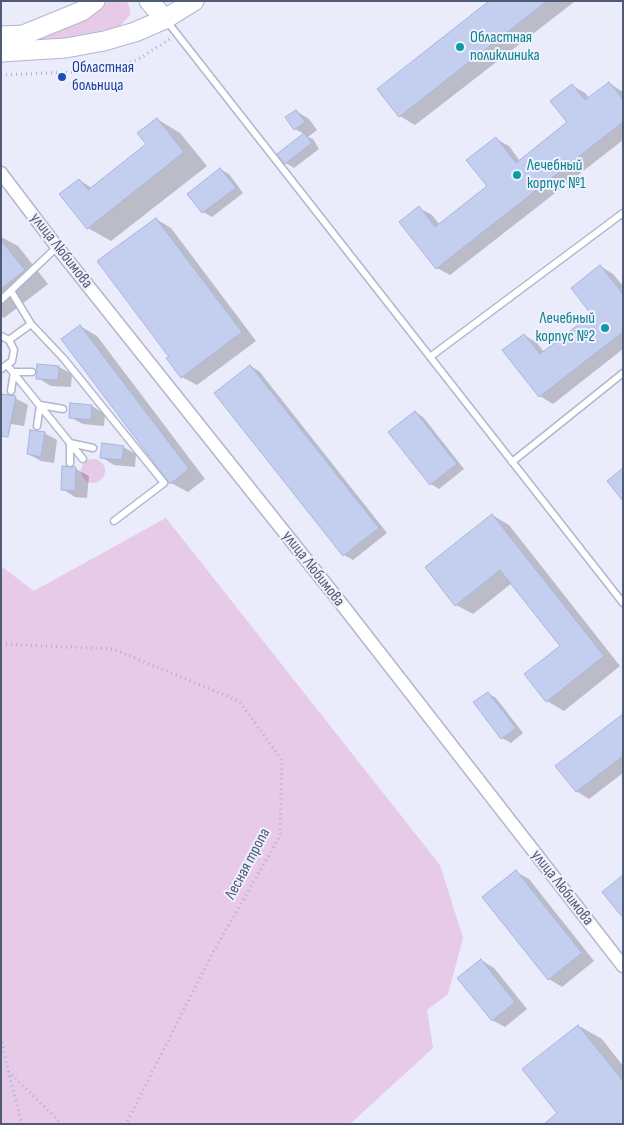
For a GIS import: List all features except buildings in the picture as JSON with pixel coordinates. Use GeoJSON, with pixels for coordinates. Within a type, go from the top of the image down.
{"type":"FeatureCollection","features":[{"type":"Feature","properties":{"kind":"main road"},"geometry":{"type":"LineString","coordinates":[[1,36],[23,34],[82,11],[95,1]]}},
{"type":"Feature","properties":{"kind":"main road"},"geometry":{"type":"LineString","coordinates":[[149,1],[165,19]]}},
{"type":"Feature","properties":{"kind":"main road"},"geometry":{"type":"LineString","coordinates":[[1,52],[66,48],[104,41],[135,32],[165,19],[194,1]]}},
{"type":"Feature","properties":{"kind":"street","name":"улица Любимова"},"geometry":{"type":"LineString","coordinates":[[1,173],[57,247],[340,602],[623,966]]}},
{"type":"Feature","properties":{"kind":"lane"},"geometry":{"type":"LineString","coordinates":[[165,19],[623,603]]}},
{"type":"Feature","properties":{"kind":"lane"},"geometry":{"type":"LineString","coordinates":[[430,357],[623,213]]}},
{"type":"Feature","properties":{"kind":"lane"},"geometry":{"type":"LineString","coordinates":[[1,300],[57,247]]}},
{"type":"Feature","properties":{"kind":"lane"},"geometry":{"type":"LineString","coordinates":[[11,291],[31,324],[64,360],[164,483],[114,521]]}},
{"type":"Feature","properties":{"kind":"lane"},"geometry":{"type":"LineString","coordinates":[[9,340],[31,324]]}},
{"type":"Feature","properties":{"kind":"lane"},"geometry":{"type":"LineString","coordinates":[[1,336],[12,344],[14,356],[12,361],[4,367],[14,372],[83,459]]}},
{"type":"Feature","properties":{"kind":"lane"},"geometry":{"type":"LineString","coordinates":[[14,372],[32,372]]}},
{"type":"Feature","properties":{"kind":"lane"},"geometry":{"type":"LineString","coordinates":[[11,391],[14,372]]}},
{"type":"Feature","properties":{"kind":"lane"},"geometry":{"type":"LineString","coordinates":[[512,462],[623,373]]}},
{"type":"Feature","properties":{"kind":"lane"},"geometry":{"type":"LineString","coordinates":[[40,405],[63,408]]}},
{"type":"Feature","properties":{"kind":"lane"},"geometry":{"type":"LineString","coordinates":[[38,426],[40,405]]}},
{"type":"Feature","properties":{"kind":"lane"},"geometry":{"type":"LineString","coordinates":[[70,443],[93,448]]}},
{"type":"Feature","properties":{"kind":"lane"},"geometry":{"type":"LineString","coordinates":[[70,443],[70,463]]}},
{"type":"Feature","properties":{"kind":"path","name":"Лесная тропа"},"geometry":{"type":"LineString","coordinates":[[1,644],[113,650],[239,700],[282,760],[280,836],[213,952],[126,1124]]}},
{"type":"Feature","properties":{"kind":"path"},"geometry":{"type":"LineString","coordinates":[[1,1037],[22,1124]]}},
{"type":"Feature","properties":{"kind":"path"},"geometry":{"type":"LineString","coordinates":[[8,1071],[62,1124]]}},
{"type":"Feature","properties":{"kind":"shaded area"},"geometry":{"type":"Polygon","coordinates":[[[109,1],[126,1],[130,9],[130,15],[120,26],[113,30],[50,41],[40,40],[74,23],[109,1]]]}},
{"type":"Feature","properties":{"kind":"shaded area"},"geometry":{"type":"Polygon","coordinates":[[[93,459],[102,462],[105,471],[102,480],[93,483],[84,480],[81,471],[84,462],[93,459]]]}},
{"type":"Feature","properties":{"kind":"shaded area"},"geometry":{"type":"Polygon","coordinates":[[[166,518],[440,865],[463,938],[448,994],[427,1010],[433,1048],[350,1124],[1,1124],[1,566],[34,591],[166,518]]]}},
{"type":"Feature","properties":{"kind":"place","name":"Областная поликлиника"},"geometry":{"type":"Point","coordinates":[460,47]}},
{"type":"Feature","properties":{"kind":"place","name":"Областная больница"},"geometry":{"type":"Point","coordinates":[62,77]}},
{"type":"Feature","properties":{"kind":"place","name":"Лечебный корпус №1"},"geometry":{"type":"Point","coordinates":[517,175]}},
{"type":"Feature","properties":{"kind":"place","name":"Лечебный корпус №2"},"geometry":{"type":"Point","coordinates":[605,328]}}]}
